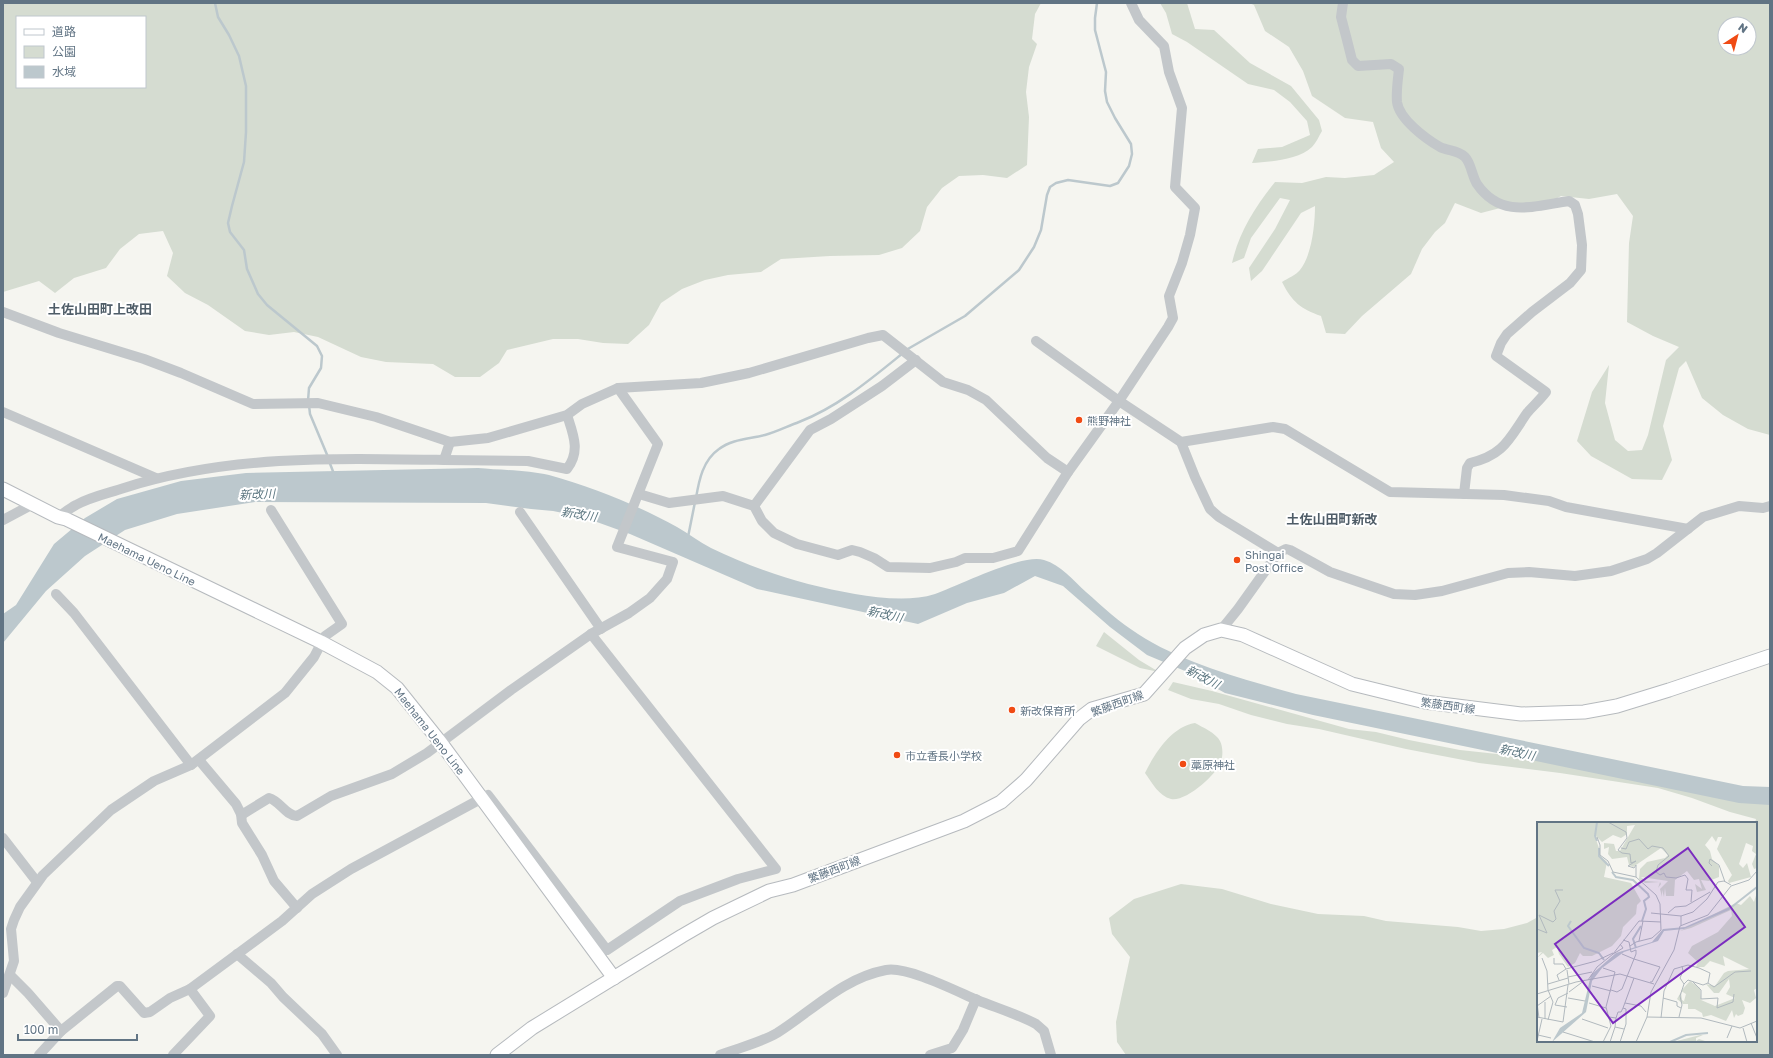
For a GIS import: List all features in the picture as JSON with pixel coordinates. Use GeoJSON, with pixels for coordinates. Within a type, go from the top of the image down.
{"type":"FeatureCollection","features":[{"type":"Feature","properties":{"kind":"main road","name":"Maehama Ueno Line"},"geometry":{"type":"LineString","coordinates":[[3,489],[321,642],[377,672],[397,688],[440,743],[614,978]]}},
{"type":"Feature","properties":{"kind":"main road","name":"繁藤西町線"},"geometry":{"type":"LineString","coordinates":[[614,978],[714,918],[769,891],[793,885],[985,812],[1001,802],[1026,780],[1079,720],[1092,709],[1138,697],[1144,694],[1186,648],[1204,635],[1220,630],[1243,634],[1352,684],[1425,702],[1521,714],[1584,712],[1617,706],[1770,656]]}},
{"type":"Feature","properties":{"kind":"main road"},"geometry":{"type":"LineString","coordinates":[[497,1055],[532,1028],[614,978]]}},
{"type":"Feature","properties":{"kind":"street"},"geometry":{"type":"LineString","coordinates":[[639,494],[669,503],[723,496],[754,506],[762,521],[774,533],[797,544],[838,555],[852,550],[860,552],[874,558],[888,567],[930,568],[956,562],[965,558],[993,558],[1018,551],[1068,472],[1119,401],[1173,318],[1169,296],[1188,242],[1195,208],[1175,187],[1182,108],[1169,72],[1164,46],[1139,20],[1131,3]]}},
{"type":"Feature","properties":{"kind":"street"},"geometry":{"type":"LineString","coordinates":[[1343,3],[1342,17],[1352,60],[1358,66],[1391,64],[1399,69],[1397,102],[1400,113],[1413,127],[1440,146],[1460,153],[1466,158],[1474,178],[1482,191],[1495,203],[1511,208],[1569,200],[1575,205],[1578,214],[1582,245],[1581,270],[1570,283],[1532,312],[1523,322],[1507,334],[1501,343],[1496,356],[1546,392],[1528,411],[1506,446],[1496,453],[1470,463],[1467,468],[1464,494]]}},
{"type":"Feature","properties":{"kind":"street"},"geometry":{"type":"LineString","coordinates":[[3,312],[59,333],[151,362],[253,404],[318,403],[376,417],[450,442],[488,438],[567,415],[582,404],[618,388],[701,383],[749,373],[883,335],[942,382],[968,390],[986,400],[1047,458],[1068,472]]}},
{"type":"Feature","properties":{"kind":"street"},"geometry":{"type":"LineString","coordinates":[[1036,341],[1119,401],[1181,442],[1210,509],[1219,517],[1278,553]]}},
{"type":"Feature","properties":{"kind":"street"},"geometry":{"type":"LineString","coordinates":[[754,506],[810,430],[831,419],[882,386],[916,360]]}},
{"type":"Feature","properties":{"kind":"street"},"geometry":{"type":"LineString","coordinates":[[241,814],[244,814],[269,798],[275,800],[292,816],[297,816],[331,796],[392,774],[440,743],[511,690],[596,631],[650,598],[668,579],[672,562],[617,546],[658,444],[618,388]]}},
{"type":"Feature","properties":{"kind":"street"},"geometry":{"type":"LineString","coordinates":[[3,412],[156,478]]}},
{"type":"Feature","properties":{"kind":"street"},"geometry":{"type":"LineString","coordinates":[[62,518],[76,505],[156,478],[215,467],[285,461],[370,459],[528,461],[567,469],[573,462],[576,443],[567,415]]}},
{"type":"Feature","properties":{"kind":"street"},"geometry":{"type":"LineString","coordinates":[[1181,442],[1273,428],[1285,429],[1390,492],[1504,495],[1550,501],[1566,507],[1688,529]]}},
{"type":"Feature","properties":{"kind":"street"},"geometry":{"type":"LineString","coordinates":[[444,460],[450,442]]}},
{"type":"Feature","properties":{"kind":"street"},"geometry":{"type":"LineString","coordinates":[[3,520],[33,504]]}},
{"type":"Feature","properties":{"kind":"street"},"geometry":{"type":"LineString","coordinates":[[1220,630],[1238,609],[1278,553],[1286,549],[1330,572],[1394,594],[1415,595],[1442,591],[1508,574],[1530,572],[1575,576],[1611,571],[1647,559],[1658,553],[1703,517],[1739,506],[1764,508],[1770,506]]}},
{"type":"Feature","properties":{"kind":"street"},"geometry":{"type":"LineString","coordinates":[[3,992],[14,961],[11,929],[20,906],[37,882],[78,839],[111,810],[154,781],[195,762],[291,687],[314,657],[325,636],[342,624],[271,510]]}},
{"type":"Feature","properties":{"kind":"street"},"geometry":{"type":"LineString","coordinates":[[39,1055],[61,1031],[117,986],[120,986],[144,1013],[150,1012],[170,998],[190,989],[237,954],[312,894],[351,869],[488,795],[607,950],[680,901],[738,879],[776,869],[596,631],[520,512]]}},
{"type":"Feature","properties":{"kind":"street"},"geometry":{"type":"LineString","coordinates":[[56,594],[74,613],[195,762],[236,804],[241,814],[242,823],[262,855],[274,881],[296,908]]}},
{"type":"Feature","properties":{"kind":"street"},"geometry":{"type":"LineString","coordinates":[[3,838],[37,882]]}},
{"type":"Feature","properties":{"kind":"street"},"geometry":{"type":"LineString","coordinates":[[237,954],[271,983],[283,997],[322,1034],[337,1055]]}},
{"type":"Feature","properties":{"kind":"street"},"geometry":{"type":"LineString","coordinates":[[720,1055],[776,1034],[832,993],[870,974],[887,970],[900,970],[938,983],[1036,1024],[1044,1031],[1051,1055]]}},
{"type":"Feature","properties":{"kind":"street"},"geometry":{"type":"LineString","coordinates":[[10,975],[61,1031]]}},
{"type":"Feature","properties":{"kind":"street"},"geometry":{"type":"LineString","coordinates":[[173,1055],[210,1016],[190,989]]}},
{"type":"Feature","properties":{"kind":"street"},"geometry":{"type":"LineString","coordinates":[[930,1055],[952,1048],[963,1030],[976,999]]}},
{"type":"Feature","properties":{"kind":"green space"},"geometry":{"type":"Polygon","coordinates":[[[3,3],[1041,3],[1035,14],[1032,39],[1037,44],[1029,67],[1026,92],[1029,117],[1027,165],[1007,178],[983,175],[959,176],[942,188],[927,207],[920,231],[902,248],[879,255],[781,259],[761,272],[728,275],[705,280],[682,289],[661,303],[649,325],[628,344],[603,343],[578,339],[553,339],[507,350],[499,363],[480,377],[455,377],[433,364],[386,362],[361,357],[318,337],[294,332],[269,335],[245,331],[208,305],[185,293],[167,276],[173,253],[163,231],[139,234],[120,249],[106,268],[74,278],[55,293],[39,281],[3,292],[3,3]]]}},
{"type":"Feature","properties":{"kind":"green space"},"geometry":{"type":"Polygon","coordinates":[[[1160,3],[1187,3],[1195,29],[1214,30],[1250,63],[1291,86],[1319,120],[1322,131],[1312,147],[1292,158],[1252,163],[1258,149],[1282,147],[1310,135],[1307,121],[1290,102],[1274,90],[1248,84],[1187,42],[1172,34],[1166,13],[1160,3]]]}},
{"type":"Feature","properties":{"kind":"green space"},"geometry":{"type":"Polygon","coordinates":[[[1249,3],[1770,3],[1770,435],[1748,429],[1723,415],[1702,398],[1686,361],[1679,368],[1663,426],[1672,460],[1662,480],[1632,479],[1591,456],[1577,441],[1592,392],[1609,365],[1605,403],[1615,440],[1628,451],[1642,450],[1648,435],[1666,360],[1679,347],[1653,336],[1627,322],[1629,243],[1633,216],[1617,194],[1589,199],[1561,196],[1536,210],[1508,206],[1481,213],[1455,203],[1445,223],[1435,232],[1422,249],[1411,274],[1362,316],[1345,334],[1326,333],[1321,316],[1308,311],[1293,300],[1282,282],[1298,272],[1304,264],[1310,248],[1315,206],[1301,213],[1262,271],[1251,281],[1249,268],[1275,229],[1290,200],[1280,198],[1251,238],[1244,258],[1232,263],[1243,230],[1275,182],[1302,183],[1326,177],[1345,178],[1374,175],[1394,162],[1381,148],[1373,122],[1345,118],[1312,96],[1303,71],[1289,47],[1265,31],[1254,5],[1249,3]]]}},
{"type":"Feature","properties":{"kind":"green space"},"geometry":{"type":"Polygon","coordinates":[[[1104,632],[1139,660],[1159,672],[1140,668],[1096,646],[1104,632]]]}},
{"type":"Feature","properties":{"kind":"green space"},"geometry":{"type":"Polygon","coordinates":[[[1173,682],[1212,691],[1349,729],[1376,732],[1460,750],[1525,757],[1770,794],[1770,1055],[1126,1055],[1117,1042],[1116,1022],[1130,957],[1112,934],[1109,918],[1134,899],[1181,884],[1222,889],[1271,904],[1318,914],[1364,916],[1386,921],[1458,927],[1481,931],[1504,929],[1527,923],[1537,918],[1537,1042],[1757,1042],[1756,819],[1658,788],[1560,773],[1479,763],[1406,749],[1319,729],[1287,724],[1251,715],[1219,704],[1191,699],[1168,690],[1173,682]]]}},
{"type":"Feature","properties":{"kind":"green space","name":"藁原神社"},"geometry":{"type":"Polygon","coordinates":[[[1195,723],[1209,730],[1218,738],[1222,748],[1221,762],[1213,774],[1192,792],[1177,799],[1171,799],[1159,792],[1145,773],[1159,749],[1171,735],[1186,725],[1195,723]]]}},
{"type":"Feature","properties":{"kind":"water","name":"新改川"},"geometry":{"type":"Polygon","coordinates":[[[478,468],[541,473],[582,485],[646,511],[677,527],[711,548],[763,570],[818,587],[855,594],[905,599],[915,598],[935,594],[990,571],[1021,561],[1034,559],[1044,560],[1056,565],[1111,614],[1138,634],[1174,654],[1215,670],[1296,694],[1743,786],[1770,787],[1770,805],[1739,803],[1313,715],[1225,693],[1185,671],[1147,655],[1110,627],[1063,586],[1035,576],[1004,593],[967,603],[918,624],[757,589],[630,534],[583,517],[553,511],[486,503],[255,502],[177,514],[125,530],[85,556],[46,591],[3,643],[3,614],[16,605],[54,544],[85,518],[117,499],[181,481],[246,473],[478,468]]]}},
{"type":"Feature","properties":{"kind":"waterway"},"geometry":{"type":"LineString","coordinates":[[215,3],[218,17],[239,56],[246,86],[246,132],[244,162],[228,223],[230,232],[244,250],[247,269],[258,294],[267,305],[317,346],[322,356],[321,368],[309,388],[308,401]]}},
{"type":"Feature","properties":{"kind":"waterway"},"geometry":{"type":"LineString","coordinates":[[906,350],[965,316],[1019,270],[1034,247],[1041,230],[1047,195],[1050,187],[1056,183],[1068,180],[1110,186],[1118,183],[1129,166],[1132,154],[1131,144],[1107,102],[1105,91],[1106,72],[1095,30],[1097,3]]}},
{"type":"Feature","properties":{"kind":"waterway"},"geometry":{"type":"LineString","coordinates":[[696,498],[700,477],[705,465],[719,449],[735,441],[765,435],[827,409],[854,392],[903,353]]}},
{"type":"Feature","properties":{"kind":"waterway"},"geometry":{"type":"LineString","coordinates":[[309,405],[310,414],[328,457]]}},
{"type":"Feature","properties":{"kind":"waterway"},"geometry":{"type":"LineString","coordinates":[[329,461],[334,474]]}},
{"type":"Feature","properties":{"kind":"waterway"},"geometry":{"type":"LineString","coordinates":[[688,537],[695,502]]}},
{"type":"Feature","properties":{"kind":"place","name":"熊野神社"},"geometry":{"type":"Point","coordinates":[1079,420]}},
{"type":"Feature","properties":{"kind":"place","name":"Shingai Post Office"},"geometry":{"type":"Point","coordinates":[1237,560]}},
{"type":"Feature","properties":{"kind":"place","name":"新改保育所"},"geometry":{"type":"Point","coordinates":[1012,710]}},
{"type":"Feature","properties":{"kind":"place","name":"市立香長小学校"},"geometry":{"type":"Point","coordinates":[897,755]}},
{"type":"Feature","properties":{"kind":"place","name":"藁原神社"},"geometry":{"type":"Point","coordinates":[1183,764]}},
{"type":"Feature","properties":{"kind":"district","name":"土佐山田町上改田"},"geometry":{"type":"Point","coordinates":[100,309]}},
{"type":"Feature","properties":{"kind":"district","name":"土佐山田町新改"},"geometry":{"type":"Point","coordinates":[1332,519]}}]}
